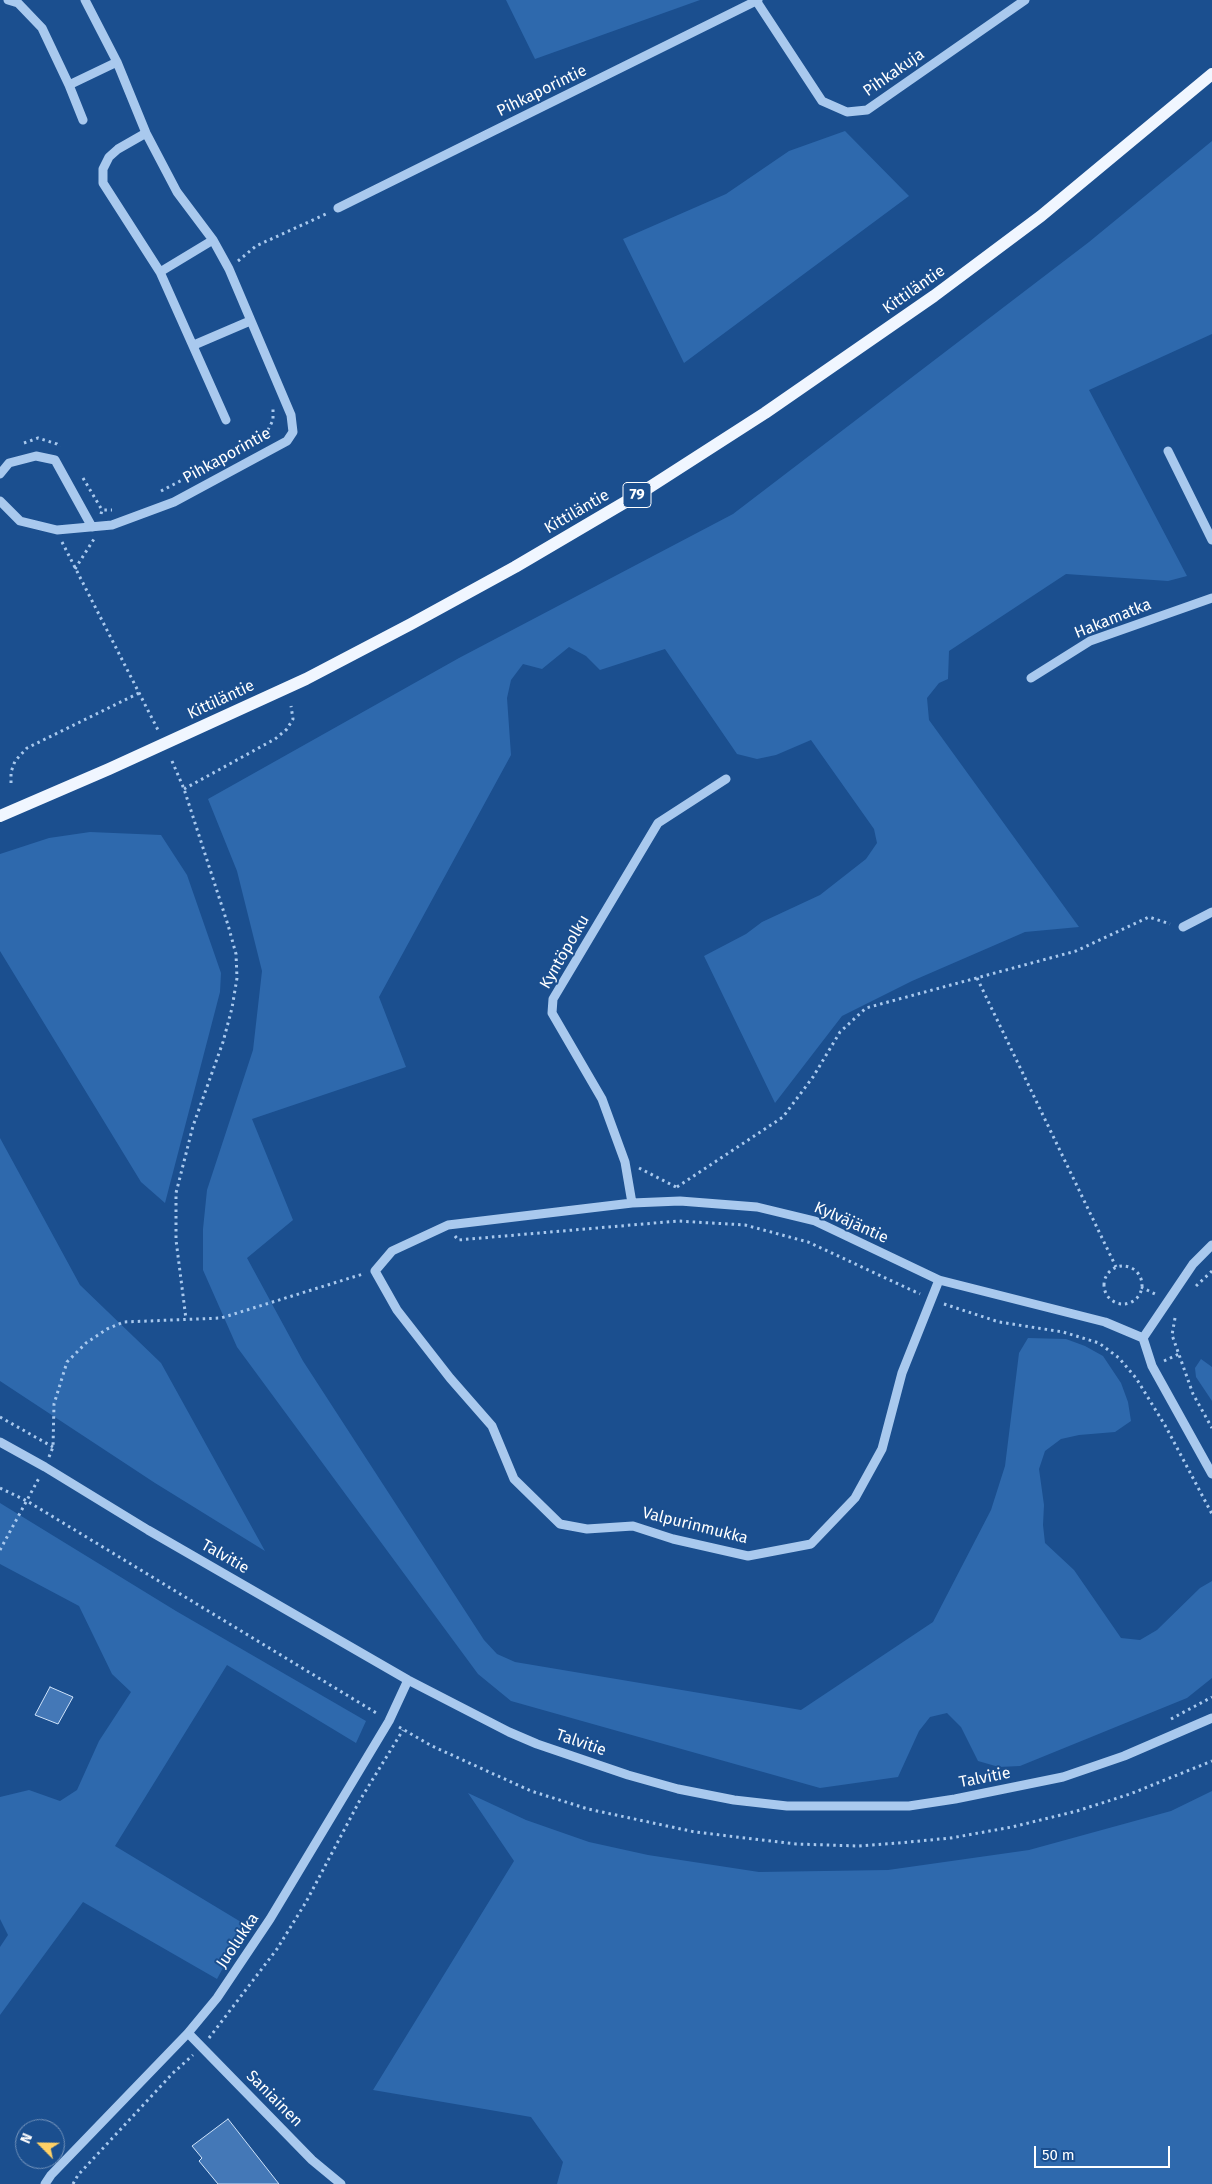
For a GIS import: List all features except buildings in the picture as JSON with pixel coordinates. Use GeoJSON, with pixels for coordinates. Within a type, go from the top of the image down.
{"type":"FeatureCollection","features":[{"type":"Feature","properties":{"kind":"main road","name":"Kittiläntie"},"geometry":{"type":"LineString","coordinates":[[0,816],[110,769],[306,679],[515,567],[639,494],[765,413],[934,296],[1042,216],[1212,74]]}},
{"type":"Feature","properties":{"kind":"street"},"geometry":{"type":"LineString","coordinates":[[8,0],[18,4],[42,28],[70,85],[83,120]]}},
{"type":"Feature","properties":{"kind":"street","name":"Pihkaporintie"},"geometry":{"type":"LineString","coordinates":[[0,500],[20,521],[57,530],[112,525],[174,502],[287,441],[293,432],[290,414],[229,269],[212,240],[177,192],[146,133],[117,62],[85,0]]}},
{"type":"Feature","properties":{"kind":"street","name":"Pihkakuja"},"geometry":{"type":"LineString","coordinates":[[757,1],[822,101],[847,112],[867,110],[1025,0]]}},
{"type":"Feature","properties":{"kind":"street","name":"Pihkaporintie"},"geometry":{"type":"LineString","coordinates":[[338,208],[757,1]]}},
{"type":"Feature","properties":{"kind":"street"},"geometry":{"type":"LineString","coordinates":[[70,85],[117,62]]}},
{"type":"Feature","properties":{"kind":"street"},"geometry":{"type":"LineString","coordinates":[[146,133],[118,149],[109,157],[103,169],[103,183],[160,272],[226,420]]}},
{"type":"Feature","properties":{"kind":"street"},"geometry":{"type":"LineString","coordinates":[[160,272],[212,240]]}},
{"type":"Feature","properties":{"kind":"street"},"geometry":{"type":"LineString","coordinates":[[194,346],[250,321]]}},
{"type":"Feature","properties":{"kind":"street"},"geometry":{"type":"LineString","coordinates":[[1168,452],[1212,540]]}},
{"type":"Feature","properties":{"kind":"street"},"geometry":{"type":"LineString","coordinates":[[0,474],[9,463],[36,456],[55,460],[94,527]]}},
{"type":"Feature","properties":{"kind":"street","name":"Hakamatka"},"geometry":{"type":"LineString","coordinates":[[1031,678],[1090,641],[1212,598]]}},
{"type":"Feature","properties":{"kind":"street","name":"Kyntöpolku"},"geometry":{"type":"LineString","coordinates":[[632,1204],[625,1162],[602,1099],[552,1013],[553,998],[658,823],[726,779]]}},
{"type":"Feature","properties":{"kind":"street"},"geometry":{"type":"LineString","coordinates":[[1183,927],[1212,912]]}},
{"type":"Feature","properties":{"kind":"street","name":"Kylväjäntie"},"geometry":{"type":"LineString","coordinates":[[375,1271],[392,1251],[448,1225],[632,1204],[680,1202],[758,1207],[815,1221],[939,1280],[1105,1322],[1143,1338]]}},
{"type":"Feature","properties":{"kind":"street"},"geometry":{"type":"LineString","coordinates":[[1212,1245],[1193,1264],[1143,1338],[1152,1366],[1212,1474]]}},
{"type":"Feature","properties":{"kind":"street","name":"Valpurinmukka"},"geometry":{"type":"LineString","coordinates":[[375,1271],[397,1310],[450,1378],[492,1426],[514,1479],[560,1524],[587,1529],[633,1526],[673,1540],[748,1556],[810,1544],[855,1498],[882,1449],[902,1373],[939,1280]]}},
{"type":"Feature","properties":{"kind":"street","name":"Talvitie"},"geometry":{"type":"LineString","coordinates":[[0,1442],[408,1680],[509,1732],[582,1760],[678,1789],[734,1800],[787,1806],[909,1806],[955,1800],[1063,1777],[1124,1756],[1212,1718]]}},
{"type":"Feature","properties":{"kind":"street","name":"Juolukka"},"geometry":{"type":"LineString","coordinates":[[46,2184],[51,2175],[188,2032],[218,1998],[270,1920],[389,1721],[408,1680]]}},
{"type":"Feature","properties":{"kind":"street","name":"Saniainen"},"geometry":{"type":"LineString","coordinates":[[188,2032],[312,2160],[341,2184]]}},
{"type":"Feature","properties":{"kind":"path"},"geometry":{"type":"LineString","coordinates":[[229,269],[256,246],[338,208]]}},
{"type":"Feature","properties":{"kind":"path"},"geometry":{"type":"LineString","coordinates":[[260,440],[266,435],[273,420],[272,402]]}},
{"type":"Feature","properties":{"kind":"path"},"geometry":{"type":"LineString","coordinates":[[158,492],[193,475]]}},
{"type":"Feature","properties":{"kind":"path"},"geometry":{"type":"LineString","coordinates":[[74,569],[93,541],[94,527],[102,510],[116,510]]}},
{"type":"Feature","properties":{"kind":"path"},"geometry":{"type":"LineString","coordinates":[[57,530],[74,569],[158,730]]}},
{"type":"Feature","properties":{"kind":"path"},"geometry":{"type":"LineString","coordinates":[[11,783],[11,772],[15,761],[27,748],[140,693]]}},
{"type":"Feature","properties":{"kind":"path"},"geometry":{"type":"LineString","coordinates":[[184,789],[275,739],[287,729],[293,719],[291,706]]}},
{"type":"Feature","properties":{"kind":"path"},"geometry":{"type":"LineString","coordinates":[[172,761],[184,789],[228,925],[236,954],[237,978],[224,1042],[193,1126],[176,1193],[176,1240],[186,1319]]}},
{"type":"Feature","properties":{"kind":"path"},"geometry":{"type":"LineString","coordinates":[[676,1187],[783,1117],[813,1077],[840,1032],[866,1008],[1076,951],[1149,917],[1183,927]]}},
{"type":"Feature","properties":{"kind":"path"},"geometry":{"type":"LineString","coordinates":[[977,978],[1116,1267]]}},
{"type":"Feature","properties":{"kind":"path"},"geometry":{"type":"LineString","coordinates":[[625,1162],[676,1187],[680,1202],[678,1222]]}},
{"type":"Feature","properties":{"kind":"path"},"geometry":{"type":"LineString","coordinates":[[448,1225],[458,1240],[678,1222],[745,1225],[808,1242],[930,1299],[999,1322],[1063,1332],[1099,1343],[1112,1353],[1136,1378],[1166,1427],[1212,1514]]}},
{"type":"Feature","properties":{"kind":"path"},"geometry":{"type":"LineString","coordinates":[[1123,1266],[1134,1270],[1141,1281],[1140,1293],[1126,1304],[1114,1302],[1109,1298],[1104,1287],[1107,1275],[1116,1267],[1123,1266]]}},
{"type":"Feature","properties":{"kind":"path"},"geometry":{"type":"LineString","coordinates":[[0,1550],[45,1467],[53,1448],[54,1404],[67,1362],[86,1344],[107,1329],[124,1322],[221,1318],[375,1271]]}},
{"type":"Feature","properties":{"kind":"path"},"geometry":{"type":"LineString","coordinates":[[1191,1290],[1212,1271]]}},
{"type":"Feature","properties":{"kind":"path"},"geometry":{"type":"LineString","coordinates":[[1176,1314],[1172,1335],[1193,1394],[1212,1428]]}},
{"type":"Feature","properties":{"kind":"path"},"geometry":{"type":"LineString","coordinates":[[0,1417],[53,1448]]}},
{"type":"Feature","properties":{"kind":"path"},"geometry":{"type":"LineString","coordinates":[[0,1488],[27,1501],[432,1746],[531,1791],[639,1821],[694,1832],[796,1844],[858,1846],[951,1838],[1012,1827],[1077,1811],[1130,1794],[1212,1761]]}},
{"type":"Feature","properties":{"kind":"path"},"geometry":{"type":"LineString","coordinates":[[1170,1720],[1212,1697]]}},
{"type":"Feature","properties":{"kind":"shaded area"},"geometry":{"type":"Polygon","coordinates":[[[506,0],[700,0],[535,59],[506,0]]]}},
{"type":"Feature","properties":{"kind":"shaded area"},"geometry":{"type":"Polygon","coordinates":[[[845,131],[909,196],[684,363],[623,239],[726,194],[789,151],[845,131]]]}},
{"type":"Feature","properties":{"kind":"shaded area"},"geometry":{"type":"Polygon","coordinates":[[[1212,141],[1212,334],[1089,390],[1187,576],[1168,581],[1066,574],[949,651],[948,679],[939,683],[927,698],[929,720],[1079,927],[1025,932],[912,981],[842,1016],[775,1103],[704,956],[746,934],[762,922],[820,895],[866,859],[877,843],[874,829],[811,740],[776,755],[757,759],[737,754],[665,649],[600,670],[586,656],[569,647],[542,669],[523,664],[511,680],[507,698],[511,755],[379,997],[406,1067],[252,1119],[293,1220],[247,1258],[303,1361],[484,1640],[497,1654],[515,1662],[801,1710],[933,1622],[991,1510],[1005,1466],[1019,1353],[1028,1338],[1066,1339],[1085,1346],[1103,1356],[1121,1383],[1128,1402],[1131,1421],[1115,1432],[1079,1435],[1061,1439],[1045,1451],[1039,1469],[1044,1505],[1043,1525],[1045,1543],[1074,1570],[1121,1638],[1140,1640],[1157,1630],[1200,1588],[1212,1581],[1212,1678],[1187,1698],[1020,1766],[999,1767],[978,1761],[961,1727],[947,1713],[930,1717],[919,1731],[898,1777],[820,1788],[511,1701],[478,1674],[237,1347],[203,1270],[203,1229],[207,1190],[253,1050],[262,971],[237,871],[208,799],[459,658],[733,514],[1089,242],[1212,141]]]}},
{"type":"Feature","properties":{"kind":"shaded area"},"geometry":{"type":"Polygon","coordinates":[[[90,832],[161,835],[187,875],[221,973],[220,992],[165,1203],[141,1182],[0,951],[0,854],[49,838],[90,832]]]}},
{"type":"Feature","properties":{"kind":"shaded area"},"geometry":{"type":"Polygon","coordinates":[[[0,1138],[80,1285],[161,1363],[265,1551],[155,1483],[0,1381],[0,1138]]]}},
{"type":"Feature","properties":{"kind":"shaded area"},"geometry":{"type":"Polygon","coordinates":[[[1201,1359],[1212,1367],[1212,1401],[1196,1377],[1195,1368],[1201,1359]]]}},
{"type":"Feature","properties":{"kind":"shaded area"},"geometry":{"type":"Polygon","coordinates":[[[0,1503],[176,1611],[366,1721],[356,1743],[227,1665],[115,1846],[246,1925],[217,1979],[83,1902],[0,2015],[0,1947],[8,1935],[0,1919],[0,1797],[29,1790],[60,1801],[77,1790],[99,1741],[131,1692],[112,1674],[79,1606],[0,1564],[0,1503]]]}},
{"type":"Feature","properties":{"kind":"shaded area"},"geometry":{"type":"Polygon","coordinates":[[[1212,1791],[1212,2184],[557,2184],[563,2162],[531,2117],[373,2090],[514,1861],[468,1793],[526,1820],[589,1842],[648,1855],[759,1872],[888,1870],[1029,1850],[1171,1811],[1212,1791]]]}}]}
